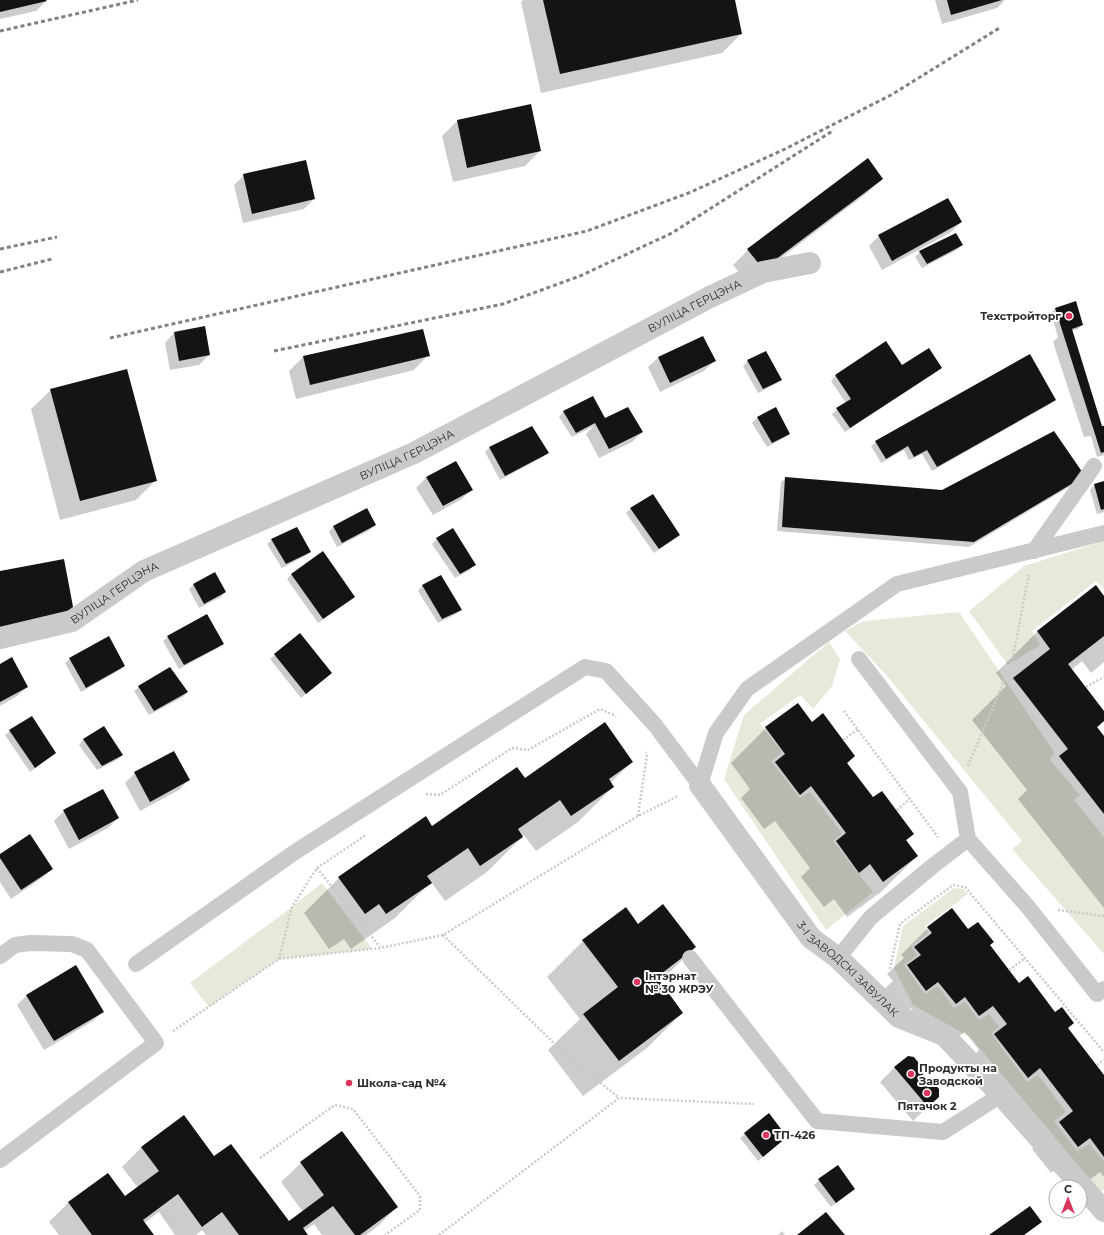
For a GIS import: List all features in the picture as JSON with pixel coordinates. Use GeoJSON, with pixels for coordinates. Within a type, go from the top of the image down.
{"type":"FeatureCollection","features":[{"type":"Feature","properties":{"kind":"street","name":"ВУЛІЦА ГЕРЦЭНА"},"geometry":{"type":"LineString","coordinates":[[0,638],[72,621],[144,570],[414,454],[710,297],[764,272],[810,263]]}},
{"type":"Feature","properties":{"kind":"street","name":"3-І ЗАВОДСКІ ЗАВУЛАК"},"geometry":{"type":"LineString","coordinates":[[700,785],[811,938],[838,958],[898,1017],[944,1035],[1001,1094],[1104,1211]]}},
{"type":"Feature","properties":{"kind":"lane"},"geometry":{"type":"LineString","coordinates":[[1034,550],[1094,466]]}},
{"type":"Feature","properties":{"kind":"lane"},"geometry":{"type":"LineString","coordinates":[[700,785],[716,733],[747,689],[898,584],[1104,533]]}},
{"type":"Feature","properties":{"kind":"lane"},"geometry":{"type":"LineString","coordinates":[[859,659],[960,792],[968,839],[1028,906],[1097,994],[1104,989]]}},
{"type":"Feature","properties":{"kind":"lane"},"geometry":{"type":"LineString","coordinates":[[136,964],[295,852],[585,667],[606,671],[655,725],[700,785]]}},
{"type":"Feature","properties":{"kind":"lane"},"geometry":{"type":"LineString","coordinates":[[838,958],[872,916],[968,839]]}},
{"type":"Feature","properties":{"kind":"lane"},"geometry":{"type":"LineString","coordinates":[[0,956],[15,945],[30,943],[72,944],[87,950],[156,1043],[0,1160]]}},
{"type":"Feature","properties":{"kind":"lane"},"geometry":{"type":"LineString","coordinates":[[690,958],[817,1121],[943,1132],[1001,1094]]}},
{"type":"Feature","properties":{"kind":"path"},"geometry":{"type":"LineString","coordinates":[[958,789],[1012,662],[1034,550]]}},
{"type":"Feature","properties":{"kind":"path"},"geometry":{"type":"LineString","coordinates":[[1086,687],[1104,677]]}},
{"type":"Feature","properties":{"kind":"path"},"geometry":{"type":"LineString","coordinates":[[425,794],[440,795],[512,748],[528,750],[600,709],[619,717]]}},
{"type":"Feature","properties":{"kind":"path"},"geometry":{"type":"LineString","coordinates":[[844,711],[950,853]]}},
{"type":"Feature","properties":{"kind":"path"},"geometry":{"type":"LineString","coordinates":[[843,740],[858,729]]}},
{"type":"Feature","properties":{"kind":"path"},"geometry":{"type":"LineString","coordinates":[[638,816],[647,754],[643,748]]}},
{"type":"Feature","properties":{"kind":"path"},"geometry":{"type":"LineString","coordinates":[[156,1043],[279,959],[380,948],[443,935],[638,816],[700,785]]}},
{"type":"Feature","properties":{"kind":"path"},"geometry":{"type":"LineString","coordinates":[[897,810],[910,799]]}},
{"type":"Feature","properties":{"kind":"path"},"geometry":{"type":"LineString","coordinates":[[279,959],[292,907],[317,868],[368,833]]}},
{"type":"Feature","properties":{"kind":"path"},"geometry":{"type":"LineString","coordinates":[[317,868],[380,948]]}},
{"type":"Feature","properties":{"kind":"path"},"geometry":{"type":"LineString","coordinates":[[897,982],[890,968],[900,924],[954,885],[965,887],[1024,959],[1104,1052]]}},
{"type":"Feature","properties":{"kind":"path"},"geometry":{"type":"LineString","coordinates":[[1028,906],[1104,916]]}},
{"type":"Feature","properties":{"kind":"path"},"geometry":{"type":"LineString","coordinates":[[443,935],[559,1048],[619,1098],[754,1104]]}},
{"type":"Feature","properties":{"kind":"path"},"geometry":{"type":"LineString","coordinates":[[1009,970],[1024,959]]}},
{"type":"Feature","properties":{"kind":"path"},"geometry":{"type":"LineString","coordinates":[[1097,1065],[1104,1060]]}},
{"type":"Feature","properties":{"kind":"path"},"geometry":{"type":"LineString","coordinates":[[440,1235],[619,1098]]}},
{"type":"Feature","properties":{"kind":"path"},"geometry":{"type":"LineString","coordinates":[[260,1158],[335,1105],[354,1109],[420,1196],[420,1210],[385,1235]]}},
{"type":"Feature","properties":{"kind":"path"},"geometry":{"type":"LineString","coordinates":[[160,1207],[180,1235]]}},
{"type":"Feature","properties":{"kind":"shaded area"},"geometry":{"type":"Polygon","coordinates":[[[1104,541],[1104,589],[1096,581],[1032,631],[1040,645],[1008,665],[969,611],[1024,566],[1104,541]]]}},
{"type":"Feature","properties":{"kind":"shaded area"},"geometry":{"type":"Polygon","coordinates":[[[959,612],[1054,752],[1050,760],[1080,795],[1074,800],[1104,837],[1104,954],[1012,849],[1022,841],[888,677],[845,631],[864,621],[959,612]]]}},
{"type":"Feature","properties":{"kind":"shaded area"},"geometry":{"type":"Polygon","coordinates":[[[829,642],[840,659],[832,686],[813,709],[800,695],[760,724],[782,752],[771,761],[800,798],[810,792],[842,833],[833,841],[873,892],[826,930],[724,779],[744,715],[829,642]]]}},
{"type":"Feature","properties":{"kind":"shaded area"},"geometry":{"type":"Polygon","coordinates":[[[322,883],[372,949],[279,959],[209,1007],[190,983],[322,883]]]}},
{"type":"Feature","properties":{"kind":"shaded area"},"geometry":{"type":"Polygon","coordinates":[[[954,888],[964,889],[968,894],[925,926],[928,933],[911,946],[917,955],[904,965],[925,994],[938,986],[954,1008],[965,1002],[979,1020],[989,1014],[999,1027],[991,1033],[1027,1082],[1038,1075],[1066,1112],[1054,1121],[1077,1151],[1089,1144],[1104,1161],[1104,1190],[1100,1191],[971,1038],[913,1005],[894,968],[903,926],[954,888]]]}},
{"type":"Feature","properties":{"kind":"building"},"geometry":{"type":"Polygon","coordinates":[[[0,0],[46,0],[47,1],[0,12],[0,0]]]}},
{"type":"Feature","properties":{"kind":"building"},"geometry":{"type":"Polygon","coordinates":[[[543,0],[735,0],[742,34],[560,74],[543,0]]]}},
{"type":"Feature","properties":{"kind":"building"},"geometry":{"type":"Polygon","coordinates":[[[947,0],[1002,0],[951,15],[947,0]]]}},
{"type":"Feature","properties":{"kind":"building"},"geometry":{"type":"Polygon","coordinates":[[[531,104],[541,151],[467,168],[457,120],[531,104]]]}},
{"type":"Feature","properties":{"kind":"building"},"geometry":{"type":"Polygon","coordinates":[[[868,158],[883,179],[763,269],[747,249],[868,158]]]}},
{"type":"Feature","properties":{"kind":"building"},"geometry":{"type":"Polygon","coordinates":[[[306,160],[315,199],[252,214],[243,174],[306,160]]]}},
{"type":"Feature","properties":{"kind":"building"},"geometry":{"type":"Polygon","coordinates":[[[948,198],[962,222],[892,261],[878,235],[948,198]]]}},
{"type":"Feature","properties":{"kind":"building"},"geometry":{"type":"Polygon","coordinates":[[[956,233],[963,245],[927,264],[919,251],[956,233]]]}},
{"type":"Feature","properties":{"kind":"building"},"geometry":{"type":"Polygon","coordinates":[[[1076,301],[1083,325],[1072,329],[1102,426],[1104,426],[1104,452],[1101,453],[1055,308],[1076,301]]]}},
{"type":"Feature","properties":{"kind":"building"},"geometry":{"type":"Polygon","coordinates":[[[205,326],[210,355],[179,361],[174,332],[205,326]]]}},
{"type":"Feature","properties":{"kind":"building"},"geometry":{"type":"Polygon","coordinates":[[[423,329],[430,356],[310,385],[303,356],[423,329]]]}},
{"type":"Feature","properties":{"kind":"building"},"geometry":{"type":"Polygon","coordinates":[[[703,336],[716,361],[670,383],[658,357],[703,336]]]}},
{"type":"Feature","properties":{"kind":"building"},"geometry":{"type":"Polygon","coordinates":[[[886,341],[902,365],[929,348],[942,368],[850,428],[836,408],[851,399],[835,375],[886,341]]]}},
{"type":"Feature","properties":{"kind":"building"},"geometry":{"type":"Polygon","coordinates":[[[766,351],[782,380],[763,389],[747,360],[766,351]]]}},
{"type":"Feature","properties":{"kind":"building"},"geometry":{"type":"Polygon","coordinates":[[[1030,354],[1056,400],[937,467],[927,450],[914,457],[908,446],[886,459],[875,441],[1030,354]]]}},
{"type":"Feature","properties":{"kind":"building"},"geometry":{"type":"Polygon","coordinates":[[[127,369],[157,481],[80,501],[50,389],[127,369]]]}},
{"type":"Feature","properties":{"kind":"building"},"geometry":{"type":"Polygon","coordinates":[[[593,396],[605,418],[628,407],[643,432],[609,449],[595,423],[576,433],[563,411],[593,396]]]}},
{"type":"Feature","properties":{"kind":"building"},"geometry":{"type":"Polygon","coordinates":[[[776,407],[790,434],[772,443],[757,417],[776,407]]]}},
{"type":"Feature","properties":{"kind":"building"},"geometry":{"type":"Polygon","coordinates":[[[532,426],[549,453],[505,476],[489,447],[532,426]]]}},
{"type":"Feature","properties":{"kind":"building"},"geometry":{"type":"Polygon","coordinates":[[[1054,431],[1085,476],[974,542],[782,527],[785,477],[942,490],[1054,431]]]}},
{"type":"Feature","properties":{"kind":"building"},"geometry":{"type":"Polygon","coordinates":[[[456,461],[473,490],[443,506],[426,477],[456,461]]]}},
{"type":"Feature","properties":{"kind":"building"},"geometry":{"type":"Polygon","coordinates":[[[1104,481],[1104,509],[1101,510],[1094,484],[1104,481]]]}},
{"type":"Feature","properties":{"kind":"building"},"geometry":{"type":"Polygon","coordinates":[[[653,494],[680,535],[659,549],[630,508],[653,494]]]}},
{"type":"Feature","properties":{"kind":"building"},"geometry":{"type":"Polygon","coordinates":[[[367,508],[376,525],[342,543],[333,526],[367,508]]]}},
{"type":"Feature","properties":{"kind":"building"},"geometry":{"type":"Polygon","coordinates":[[[297,527],[311,552],[286,564],[271,539],[297,527]]]}},
{"type":"Feature","properties":{"kind":"building"},"geometry":{"type":"Polygon","coordinates":[[[453,528],[476,565],[460,574],[436,538],[453,528]]]}},
{"type":"Feature","properties":{"kind":"building"},"geometry":{"type":"Polygon","coordinates":[[[323,551],[355,597],[323,619],[291,574],[323,551]]]}},
{"type":"Feature","properties":{"kind":"building"},"geometry":{"type":"Polygon","coordinates":[[[64,559],[74,612],[0,628],[0,571],[64,559]]]}},
{"type":"Feature","properties":{"kind":"building"},"geometry":{"type":"Polygon","coordinates":[[[215,572],[226,592],[204,604],[193,584],[215,572]]]}},
{"type":"Feature","properties":{"kind":"building"},"geometry":{"type":"Polygon","coordinates":[[[441,575],[462,610],[442,619],[422,585],[441,575]]]}},
{"type":"Feature","properties":{"kind":"building"},"geometry":{"type":"Polygon","coordinates":[[[1096,585],[1104,596],[1104,636],[1068,664],[1104,711],[1104,721],[1097,727],[1104,736],[1104,814],[1059,756],[1068,749],[1013,678],[1050,649],[1037,631],[1096,585]]]}},
{"type":"Feature","properties":{"kind":"building"},"geometry":{"type":"Polygon","coordinates":[[[207,614],[224,644],[184,665],[167,636],[207,614]]]}},
{"type":"Feature","properties":{"kind":"building"},"geometry":{"type":"Polygon","coordinates":[[[300,633],[332,673],[306,694],[274,654],[300,633]]]}},
{"type":"Feature","properties":{"kind":"building"},"geometry":{"type":"Polygon","coordinates":[[[109,636],[125,666],[86,688],[69,658],[109,636]]]}},
{"type":"Feature","properties":{"kind":"building"},"geometry":{"type":"Polygon","coordinates":[[[12,657],[28,687],[0,702],[0,664],[12,657]]]}},
{"type":"Feature","properties":{"kind":"building"},"geometry":{"type":"Polygon","coordinates":[[[170,667],[188,692],[154,711],[138,686],[170,667]]]}},
{"type":"Feature","properties":{"kind":"building"},"geometry":{"type":"Polygon","coordinates":[[[798,703],[812,722],[823,713],[855,756],[847,763],[873,797],[882,791],[914,834],[906,840],[918,856],[883,882],[870,864],[859,873],[836,841],[846,833],[811,786],[800,795],[775,762],[785,754],[765,727],[798,703]]]}},
{"type":"Feature","properties":{"kind":"building"},"geometry":{"type":"Polygon","coordinates":[[[32,716],[56,753],[35,768],[9,730],[32,716]]]}},
{"type":"Feature","properties":{"kind":"building"},"geometry":{"type":"Polygon","coordinates":[[[605,722],[633,762],[609,779],[614,787],[571,816],[560,800],[518,829],[523,837],[480,866],[468,848],[427,876],[432,883],[386,914],[379,904],[365,914],[338,877],[426,816],[432,826],[517,767],[525,778],[605,722]]]}},
{"type":"Feature","properties":{"kind":"building"},"geometry":{"type":"Polygon","coordinates":[[[104,726],[123,755],[102,766],[83,739],[104,726]]]}},
{"type":"Feature","properties":{"kind":"building"},"geometry":{"type":"Polygon","coordinates":[[[174,751],[190,780],[150,802],[134,772],[174,751]]]}},
{"type":"Feature","properties":{"kind":"building"},"geometry":{"type":"Polygon","coordinates":[[[103,789],[119,818],[79,840],[63,810],[103,789]]]}},
{"type":"Feature","properties":{"kind":"building"},"geometry":{"type":"Polygon","coordinates":[[[30,834],[53,869],[21,890],[0,858],[0,854],[30,834]]]}},
{"type":"Feature","properties":{"kind":"building","name":"Інтэрнат № 30 ЖРЭУ"},"geometry":{"type":"Polygon","coordinates":[[[663,904],[696,947],[657,977],[683,1013],[619,1061],[583,1014],[618,987],[582,940],[626,907],[638,924],[663,904]]]}},
{"type":"Feature","properties":{"kind":"building"},"geometry":{"type":"Polygon","coordinates":[[[952,908],[968,929],[978,922],[994,942],[990,945],[1019,983],[1028,976],[1055,1012],[1062,1007],[1074,1023],[1068,1028],[1104,1075],[1104,1157],[1090,1138],[1078,1147],[1059,1122],[1073,1111],[1040,1068],[1028,1078],[994,1034],[1007,1024],[993,1006],[979,1016],[965,997],[956,1004],[938,982],[926,991],[907,965],[921,955],[914,947],[932,933],[927,927],[952,908]]]}},
{"type":"Feature","properties":{"kind":"building"},"geometry":{"type":"Polygon","coordinates":[[[76,965],[104,1012],[54,1041],[26,995],[76,965]]]}},
{"type":"Feature","properties":{"kind":"building"},"geometry":{"type":"Polygon","coordinates":[[[908,1056],[914,1057],[924,1070],[922,1078],[930,1078],[939,1089],[939,1097],[928,1107],[894,1067],[908,1056]]]}},
{"type":"Feature","properties":{"kind":"building","name":"ТП-426"},"geometry":{"type":"Polygon","coordinates":[[[769,1113],[787,1137],[763,1157],[744,1133],[769,1113]]]}},
{"type":"Feature","properties":{"kind":"building"},"geometry":{"type":"Polygon","coordinates":[[[184,1115],[214,1156],[231,1144],[289,1221],[324,1195],[300,1162],[342,1131],[398,1207],[360,1235],[355,1235],[333,1206],[303,1228],[308,1235],[239,1235],[222,1212],[202,1227],[178,1194],[143,1220],[154,1235],[92,1235],[68,1202],[108,1173],[125,1196],[159,1171],[141,1147],[184,1115]]]}},
{"type":"Feature","properties":{"kind":"building"},"geometry":{"type":"Polygon","coordinates":[[[838,1165],[855,1189],[836,1203],[818,1179],[838,1165]]]}},
{"type":"Feature","properties":{"kind":"building"},"geometry":{"type":"Polygon","coordinates":[[[1030,1206],[1042,1222],[1024,1235],[989,1235],[1030,1206]]]}},
{"type":"Feature","properties":{"kind":"building"},"geometry":{"type":"Polygon","coordinates":[[[826,1212],[845,1235],[797,1235],[826,1212]]]}},
{"type":"Feature","properties":{"kind":"railway"},"geometry":{"type":"LineString","coordinates":[[0,31],[138,0]]}},
{"type":"Feature","properties":{"kind":"railway"},"geometry":{"type":"LineString","coordinates":[[110,338],[587,231],[691,192],[785,149],[891,95],[1001,27]]}},
{"type":"Feature","properties":{"kind":"railway"},"geometry":{"type":"LineString","coordinates":[[274,351],[503,304],[580,276],[672,233],[834,130]]}},
{"type":"Feature","properties":{"kind":"railway"},"geometry":{"type":"LineString","coordinates":[[0,249],[57,237]]}},
{"type":"Feature","properties":{"kind":"railway"},"geometry":{"type":"LineString","coordinates":[[0,272],[52,259]]}},
{"type":"Feature","properties":{"kind":"place","name":"Техстройторг"},"geometry":{"type":"Point","coordinates":[1069,316]}},
{"type":"Feature","properties":{"kind":"place","name":"Інтэрнат № 30 ЖРЭУ"},"geometry":{"type":"Point","coordinates":[637,982]}},
{"type":"Feature","properties":{"kind":"place","name":"Продукты на Заводской"},"geometry":{"type":"Point","coordinates":[911,1074]}},
{"type":"Feature","properties":{"kind":"place","name":"Школа-сад №4"},"geometry":{"type":"Point","coordinates":[349,1083]}},
{"type":"Feature","properties":{"kind":"place","name":"Пятачок 2"},"geometry":{"type":"Point","coordinates":[927,1093]}},
{"type":"Feature","properties":{"kind":"place","name":"ТП-426"},"geometry":{"type":"Point","coordinates":[766,1135]}}]}
